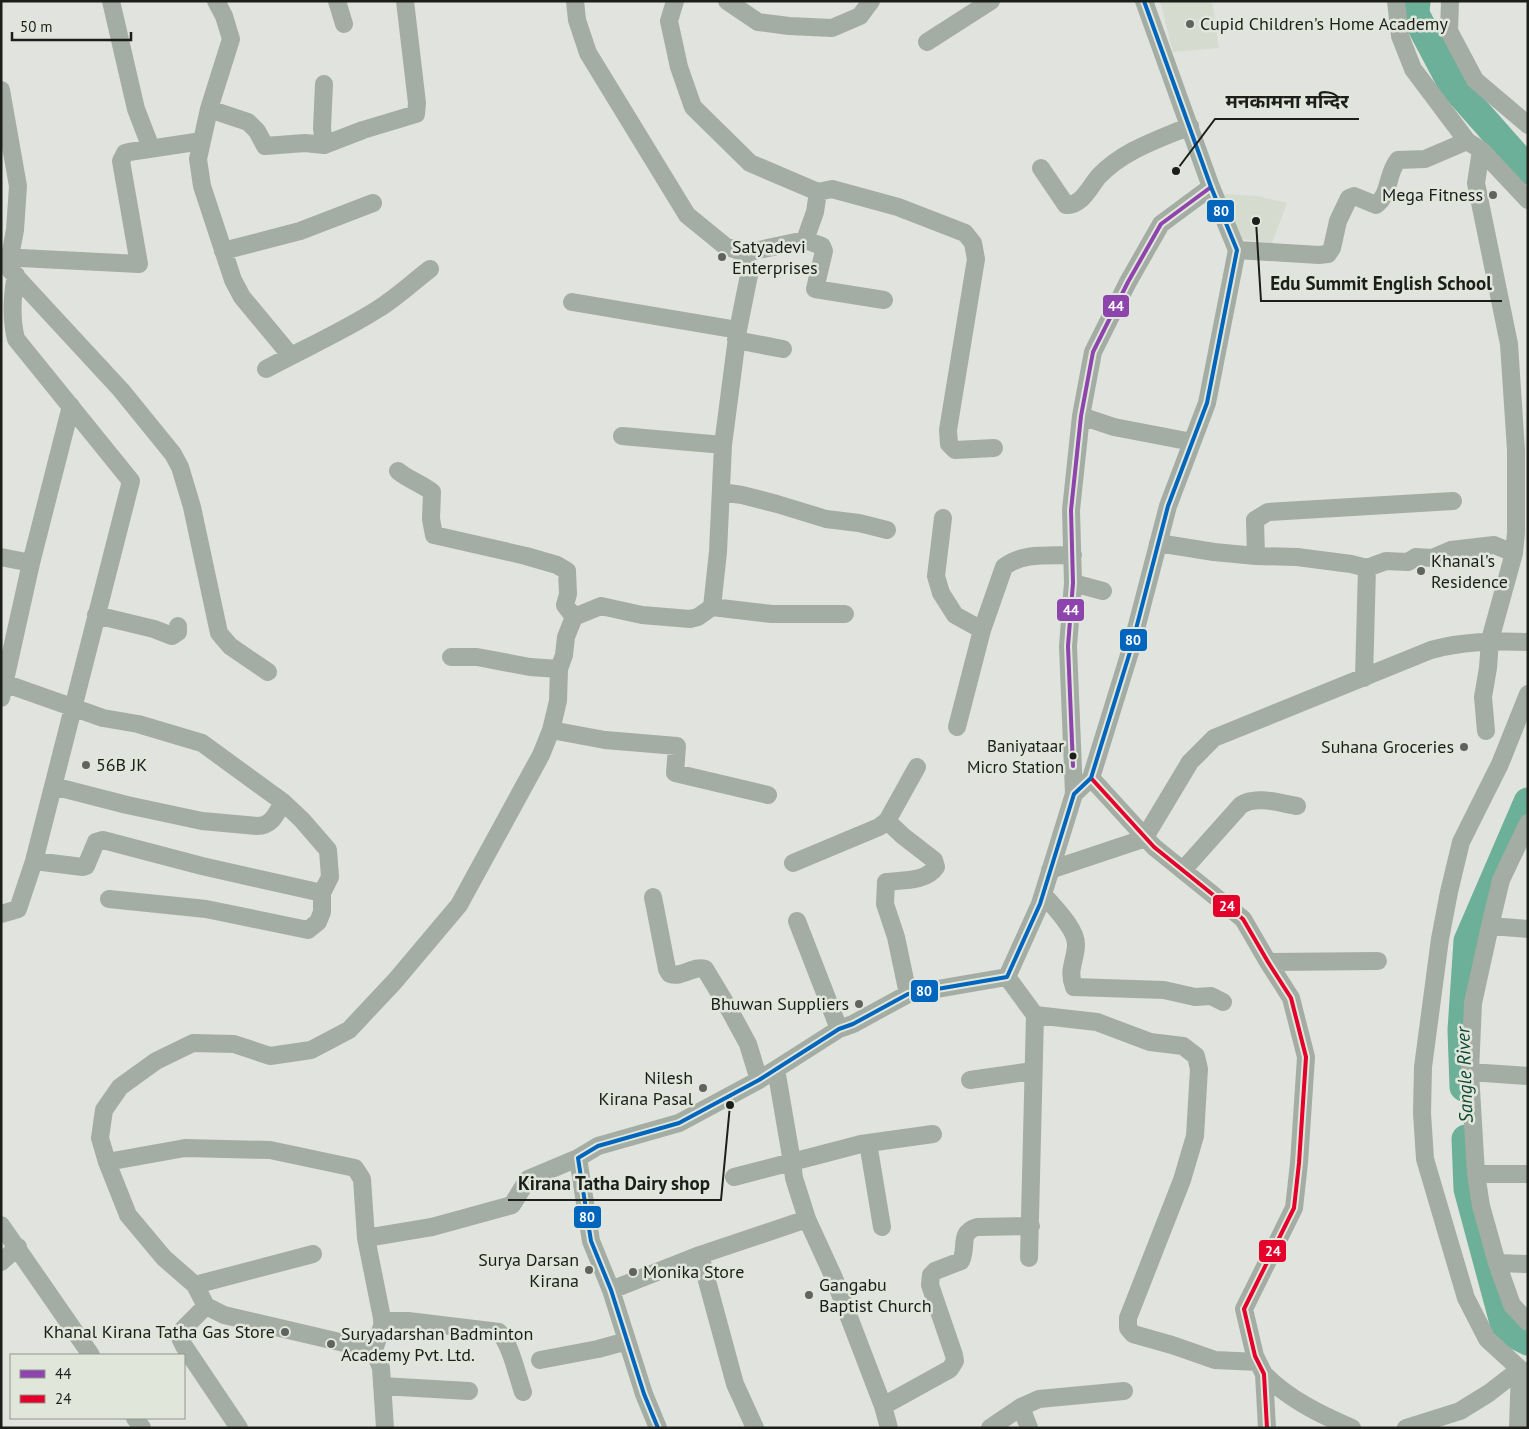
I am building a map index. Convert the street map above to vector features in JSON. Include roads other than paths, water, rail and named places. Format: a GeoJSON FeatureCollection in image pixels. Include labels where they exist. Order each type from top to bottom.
{"type":"FeatureCollection","features":[{"type":"Feature","properties":{"kind":"street"},"geometry":{"type":"LineString","coordinates":[[112,1],[136,109],[150,148]]}},
{"type":"Feature","properties":{"kind":"street"},"geometry":{"type":"LineString","coordinates":[[216,1],[224,16],[231,39],[209,109],[198,159],[202,186],[233,280],[242,297],[291,356]]}},
{"type":"Feature","properties":{"kind":"street"},"geometry":{"type":"LineString","coordinates":[[337,1],[344,24]]}},
{"type":"Feature","properties":{"kind":"street"},"geometry":{"type":"LineString","coordinates":[[209,109],[248,122],[257,131],[265,146],[305,143],[324,145],[363,130],[416,114],[417,103],[405,1]]}},
{"type":"Feature","properties":{"kind":"street"},"geometry":{"type":"LineString","coordinates":[[575,1],[577,20],[588,53],[687,215],[725,246],[745,253],[805,240],[822,246],[824,251],[815,289],[884,300]]}},
{"type":"Feature","properties":{"kind":"street"},"geometry":{"type":"LineString","coordinates":[[675,1],[669,21],[679,67],[693,107],[750,163],[818,192],[832,189],[898,207],[965,233],[973,243],[976,259],[948,430],[949,444],[955,450],[994,448]]}},
{"type":"Feature","properties":{"kind":"street"},"geometry":{"type":"LineString","coordinates":[[727,1],[758,22],[832,28],[860,16],[871,1]]}},
{"type":"Feature","properties":{"kind":"street"},"geometry":{"type":"LineString","coordinates":[[927,42],[991,1]]}},
{"type":"Feature","properties":{"kind":"street"},"geometry":{"type":"LineString","coordinates":[[1074,794],[1091,778],[1130,652],[1168,506],[1207,404],[1237,250],[1210,187],[1190,126],[1144,1]]}},
{"type":"Feature","properties":{"kind":"street"},"geometry":{"type":"LineString","coordinates":[[1396,1],[1400,36],[1413,69],[1474,146],[1528,200]]}},
{"type":"Feature","properties":{"kind":"street"},"geometry":{"type":"LineString","coordinates":[[1450,1],[1450,31],[1475,80],[1528,125]]}},
{"type":"Feature","properties":{"kind":"street"},"geometry":{"type":"LineString","coordinates":[[324,84],[322,128],[324,145]]}},
{"type":"Feature","properties":{"kind":"street"},"geometry":{"type":"LineString","coordinates":[[1,90],[18,186],[15,230],[1,291]]}},
{"type":"Feature","properties":{"kind":"street"},"geometry":{"type":"LineString","coordinates":[[1042,168],[1066,205],[1073,206],[1100,175],[1129,152],[1190,126]]}},
{"type":"Feature","properties":{"kind":"street"},"geometry":{"type":"LineString","coordinates":[[8,263],[139,264],[121,161],[125,153],[202,141]]}},
{"type":"Feature","properties":{"kind":"street"},"geometry":{"type":"LineString","coordinates":[[1237,250],[1328,254],[1332,248],[1338,221],[1349,198],[1354,196],[1376,205],[1384,199],[1393,167],[1398,160],[1425,159],[1474,146]]}},
{"type":"Feature","properties":{"kind":"street"},"geometry":{"type":"LineString","coordinates":[[1474,146],[1476,183],[1509,344],[1516,450],[1516,533],[1514,553],[1490,640],[1483,697],[1486,731]]}},
{"type":"Feature","properties":{"kind":"street"},"geometry":{"type":"LineString","coordinates":[[1007,977],[1043,894],[1074,794],[1068,646],[1073,583],[1071,510],[1081,416],[1093,352],[1133,273],[1161,224],[1210,187]]}},
{"type":"Feature","properties":{"kind":"street"},"geometry":{"type":"LineString","coordinates":[[805,240],[815,212],[818,192]]}},
{"type":"Feature","properties":{"kind":"street"},"geometry":{"type":"LineString","coordinates":[[223,251],[300,231],[373,203]]}},
{"type":"Feature","properties":{"kind":"street"},"geometry":{"type":"LineString","coordinates":[[712,608],[718,552],[722,445],[737,335],[749,274],[745,253]]}},
{"type":"Feature","properties":{"kind":"street"},"geometry":{"type":"LineString","coordinates":[[1,914],[18,910],[34,861],[131,481],[16,339],[8,263]]}},
{"type":"Feature","properties":{"kind":"street"},"geometry":{"type":"LineString","coordinates":[[8,263],[121,390],[173,454],[180,467],[192,507],[219,633],[230,646],[268,672]]}},
{"type":"Feature","properties":{"kind":"street"},"geometry":{"type":"LineString","coordinates":[[266,369],[341,332],[380,308],[430,269]]}},
{"type":"Feature","properties":{"kind":"street"},"geometry":{"type":"LineString","coordinates":[[572,302],[737,335],[783,349]]}},
{"type":"Feature","properties":{"kind":"street"},"geometry":{"type":"LineString","coordinates":[[71,406],[31,563],[2,688],[73,707],[103,718],[138,724],[202,743],[283,802],[302,820],[328,850],[330,877],[322,893],[322,912],[318,922],[308,930],[206,909],[109,898]]}},
{"type":"Feature","properties":{"kind":"street"},"geometry":{"type":"LineString","coordinates":[[1081,416],[1114,427],[1192,442]]}},
{"type":"Feature","properties":{"kind":"street"},"geometry":{"type":"LineString","coordinates":[[622,436],[688,440],[722,445]]}},
{"type":"Feature","properties":{"kind":"street"},"geometry":{"type":"LineString","coordinates":[[398,472],[406,478],[424,485],[432,492],[431,519],[434,535],[526,556],[557,565],[567,572],[568,594],[565,606],[574,617]]}},
{"type":"Feature","properties":{"kind":"street"},"geometry":{"type":"LineString","coordinates":[[720,492],[742,495],[826,519],[859,523],[887,530]]}},
{"type":"Feature","properties":{"kind":"street"},"geometry":{"type":"LineString","coordinates":[[1256,556],[1255,520],[1268,512],[1453,500]]}},
{"type":"Feature","properties":{"kind":"street"},"geometry":{"type":"LineString","coordinates":[[943,518],[936,576],[941,593],[955,615],[982,630]]}},
{"type":"Feature","properties":{"kind":"street"},"geometry":{"type":"LineString","coordinates":[[1158,543],[1214,552],[1296,557],[1351,564],[1367,568],[1386,561],[1408,562],[1416,557],[1432,558],[1451,550],[1494,545],[1514,553]]}},
{"type":"Feature","properties":{"kind":"street"},"geometry":{"type":"LineString","coordinates":[[957,727],[982,630],[1004,567],[1011,561],[1023,557],[1073,555]]}},
{"type":"Feature","properties":{"kind":"street"},"geometry":{"type":"LineString","coordinates":[[1,557],[31,563]]}},
{"type":"Feature","properties":{"kind":"street"},"geometry":{"type":"LineString","coordinates":[[1364,678],[1367,568]]}},
{"type":"Feature","properties":{"kind":"street"},"geometry":{"type":"LineString","coordinates":[[1073,583],[1103,591]]}},
{"type":"Feature","properties":{"kind":"street"},"geometry":{"type":"LineString","coordinates":[[374,1350],[224,1315],[206,1306],[195,1285],[164,1258],[128,1215],[107,1162],[100,1138],[104,1110],[120,1087],[156,1061],[193,1043],[234,1044],[270,1056],[311,1050],[349,1030],[395,981],[459,905],[540,755],[551,730],[558,701],[558,669],[564,655],[566,637],[574,617],[600,606],[642,614],[690,619],[698,617],[712,608],[772,614],[845,614]]}},
{"type":"Feature","properties":{"kind":"street"},"geometry":{"type":"LineString","coordinates":[[96,615],[154,629],[172,636],[178,632],[178,626]]}},
{"type":"Feature","properties":{"kind":"street"},"geometry":{"type":"LineString","coordinates":[[1050,870],[1145,838],[1190,762],[1214,738],[1431,650],[1453,644],[1490,640],[1528,642]]}},
{"type":"Feature","properties":{"kind":"street"},"geometry":{"type":"LineString","coordinates":[[451,657],[477,657],[530,667],[558,669]]}},
{"type":"Feature","properties":{"kind":"street"},"geometry":{"type":"LineString","coordinates":[[1525,1370],[1487,1339],[1466,1298],[1425,1159],[1422,1113],[1423,1066],[1440,939],[1457,859],[1462,842],[1500,764],[1528,694]]}},
{"type":"Feature","properties":{"kind":"street"},"geometry":{"type":"LineString","coordinates":[[551,730],[605,740],[677,746],[675,773],[768,795]]}},
{"type":"Feature","properties":{"kind":"street"},"geometry":{"type":"LineString","coordinates":[[793,862],[879,827],[887,821],[916,767]]}},
{"type":"Feature","properties":{"kind":"street"},"geometry":{"type":"LineString","coordinates":[[1091,778],[1154,847],[1243,919],[1291,998],[1306,1057],[1294,1208],[1244,1309],[1251,1341],[1261,1368],[1267,1428]]}},
{"type":"Feature","properties":{"kind":"street"},"geometry":{"type":"LineString","coordinates":[[53,786],[202,821],[256,826],[264,826],[272,821],[283,802]]}},
{"type":"Feature","properties":{"kind":"street"},"geometry":{"type":"LineString","coordinates":[[1183,870],[1241,805],[1247,801],[1255,800],[1297,806]]}},
{"type":"Feature","properties":{"kind":"street"},"geometry":{"type":"LineString","coordinates":[[887,821],[934,860],[936,867],[932,873],[920,878],[886,882],[885,904],[896,937],[908,994]]}},
{"type":"Feature","properties":{"kind":"street"},"geometry":{"type":"LineString","coordinates":[[1528,823],[1501,880],[1490,926],[1474,1003],[1470,1072],[1476,1174],[1480,1206],[1512,1305],[1528,1322]]}},
{"type":"Feature","properties":{"kind":"street"},"geometry":{"type":"LineString","coordinates":[[34,861],[83,867],[86,866],[96,842],[103,840],[202,866],[322,893]]}},
{"type":"Feature","properties":{"kind":"street"},"geometry":{"type":"LineString","coordinates":[[1043,894],[1072,931],[1076,942],[1070,977],[1074,987],[1164,990],[1195,997],[1211,996],[1223,1002]]}},
{"type":"Feature","properties":{"kind":"street"},"geometry":{"type":"LineString","coordinates":[[653,897],[667,970],[675,976],[701,968],[705,969],[748,1044],[759,1080]]}},
{"type":"Feature","properties":{"kind":"street"},"geometry":{"type":"LineString","coordinates":[[797,921],[839,1029]]}},
{"type":"Feature","properties":{"kind":"street"},"geometry":{"type":"LineString","coordinates":[[1490,926],[1528,928]]}},
{"type":"Feature","properties":{"kind":"street"},"geometry":{"type":"LineString","coordinates":[[1268,962],[1378,962]]}},
{"type":"Feature","properties":{"kind":"street"},"geometry":{"type":"LineString","coordinates":[[366,1238],[432,1227],[512,1205],[528,1179],[578,1158],[598,1146],[679,1123],[759,1080],[839,1029],[853,1024],[908,994],[1007,977]]}},
{"type":"Feature","properties":{"kind":"street"},"geometry":{"type":"LineString","coordinates":[[1007,977],[1035,1014],[1029,1258]]}},
{"type":"Feature","properties":{"kind":"street"},"geometry":{"type":"LineString","coordinates":[[1035,1014],[1097,1022],[1150,1042],[1183,1046],[1196,1056],[1199,1069],[1195,1136],[1182,1180],[1128,1318],[1128,1328],[1133,1334],[1215,1360],[1261,1368],[1280,1390],[1313,1410],[1352,1428]]}},
{"type":"Feature","properties":{"kind":"street"},"geometry":{"type":"LineString","coordinates":[[776,1070],[794,1178],[807,1219],[834,1278],[883,1406],[889,1428]]}},
{"type":"Feature","properties":{"kind":"street"},"geometry":{"type":"LineString","coordinates":[[970,1080],[1034,1071]]}},
{"type":"Feature","properties":{"kind":"street"},"geometry":{"type":"LineString","coordinates":[[1470,1072],[1528,1076]]}},
{"type":"Feature","properties":{"kind":"street"},"geometry":{"type":"LineString","coordinates":[[734,1177],[868,1143],[933,1134]]}},
{"type":"Feature","properties":{"kind":"street"},"geometry":{"type":"LineString","coordinates":[[868,1143],[882,1227]]}},
{"type":"Feature","properties":{"kind":"street"},"geometry":{"type":"LineString","coordinates":[[107,1162],[185,1148],[270,1150],[355,1168],[362,1179],[366,1238],[382,1321],[374,1350],[381,1368],[385,1428]]}},
{"type":"Feature","properties":{"kind":"street"},"geometry":{"type":"LineString","coordinates":[[578,1158],[591,1241],[611,1290],[644,1394],[658,1428]]}},
{"type":"Feature","properties":{"kind":"street"},"geometry":{"type":"LineString","coordinates":[[1476,1174],[1528,1174]]}},
{"type":"Feature","properties":{"kind":"street"},"geometry":{"type":"LineString","coordinates":[[611,1290],[700,1255],[807,1219]]}},
{"type":"Feature","properties":{"kind":"street"},"geometry":{"type":"LineString","coordinates":[[1,1225],[90,1354]]}},
{"type":"Feature","properties":{"kind":"street"},"geometry":{"type":"LineString","coordinates":[[883,1406],[950,1369],[955,1362],[930,1285],[931,1275],[944,1267],[961,1261],[964,1254],[965,1235],[969,1229],[977,1227],[1031,1226]]}},
{"type":"Feature","properties":{"kind":"street"},"geometry":{"type":"LineString","coordinates":[[1,1262],[18,1247]]}},
{"type":"Feature","properties":{"kind":"street"},"geometry":{"type":"LineString","coordinates":[[195,1285],[313,1254]]}},
{"type":"Feature","properties":{"kind":"street"},"geometry":{"type":"LineString","coordinates":[[700,1255],[735,1384],[755,1428]]}},
{"type":"Feature","properties":{"kind":"street"},"geometry":{"type":"LineString","coordinates":[[1497,1263],[1528,1264]]}},
{"type":"Feature","properties":{"kind":"street"},"geometry":{"type":"LineString","coordinates":[[206,1306],[183,1329],[180,1338],[239,1428]]}},
{"type":"Feature","properties":{"kind":"street"},"geometry":{"type":"LineString","coordinates":[[382,1321],[408,1321],[499,1332],[509,1352],[523,1392]]}},
{"type":"Feature","properties":{"kind":"street"},"geometry":{"type":"LineString","coordinates":[[540,1360],[598,1349],[627,1341]]}},
{"type":"Feature","properties":{"kind":"street"},"geometry":{"type":"LineString","coordinates":[[1406,1428],[1460,1411],[1525,1370]]}},
{"type":"Feature","properties":{"kind":"street"},"geometry":{"type":"LineString","coordinates":[[1518,1428],[1525,1370]]}},
{"type":"Feature","properties":{"kind":"street"},"geometry":{"type":"LineString","coordinates":[[382,1386],[469,1391]]}},
{"type":"Feature","properties":{"kind":"street"},"geometry":{"type":"LineString","coordinates":[[990,1428],[1021,1407],[1039,1399],[1124,1391]]}},
{"type":"Feature","properties":{"kind":"street"},"geometry":{"type":"LineString","coordinates":[[1021,1407],[1029,1428]]}},
{"type":"Feature","properties":{"kind":"waterway","name":"Sangle River"},"geometry":{"type":"LineString","coordinates":[[1416,1],[1415,14],[1452,84],[1528,170]]}},
{"type":"Feature","properties":{"kind":"waterway","name":"Sangle River"},"geometry":{"type":"LineString","coordinates":[[1464,1087],[1462,1030],[1468,941],[1528,802]]}},
{"type":"Feature","properties":{"kind":"waterway","name":"Sangle River"},"geometry":{"type":"LineString","coordinates":[[1466,1139],[1468,1189],[1506,1330],[1528,1341]]}},
{"type":"Feature","properties":{"kind":"place","name":"Cupid Children's Home Academy"},"geometry":{"type":"Point","coordinates":[1190,24]}},
{"type":"Feature","properties":{"kind":"place","name":"मनकामना मन्दिर"},"geometry":{"type":"Point","coordinates":[1176,171]}},
{"type":"Feature","properties":{"kind":"place","name":"Mega Fitness"},"geometry":{"type":"Point","coordinates":[1493,195]}},
{"type":"Feature","properties":{"kind":"place","name":"Edu Summit English School"},"geometry":{"type":"Point","coordinates":[1256,221]}},
{"type":"Feature","properties":{"kind":"place","name":"Satyadevi Enterprises"},"geometry":{"type":"Point","coordinates":[722,257]}},
{"type":"Feature","properties":{"kind":"place","name":"Khanal's Residence"},"geometry":{"type":"Point","coordinates":[1421,571]}},
{"type":"Feature","properties":{"kind":"place","name":"Suhana Groceries"},"geometry":{"type":"Point","coordinates":[1464,747]}},
{"type":"Feature","properties":{"kind":"place","name":"Baniyataar Micro Station"},"geometry":{"type":"Point","coordinates":[1073,756]}},
{"type":"Feature","properties":{"kind":"place","name":"56B JK"},"geometry":{"type":"Point","coordinates":[86,765]}},
{"type":"Feature","properties":{"kind":"place","name":"Bhuwan Suppliers"},"geometry":{"type":"Point","coordinates":[859,1004]}},
{"type":"Feature","properties":{"kind":"place","name":"Nilesh Kirana Pasal"},"geometry":{"type":"Point","coordinates":[703,1088]}},
{"type":"Feature","properties":{"kind":"place","name":"Kirana Tatha Dairy shop"},"geometry":{"type":"Point","coordinates":[730,1105]}},
{"type":"Feature","properties":{"kind":"place","name":"Surya Darsan Kirana"},"geometry":{"type":"Point","coordinates":[589,1270]}},
{"type":"Feature","properties":{"kind":"place","name":"Monika Store"},"geometry":{"type":"Point","coordinates":[633,1272]}},
{"type":"Feature","properties":{"kind":"place","name":"Gangabu Baptist Church"},"geometry":{"type":"Point","coordinates":[809,1295]}},
{"type":"Feature","properties":{"kind":"place","name":"Khanal Kirana Tatha Gas Store"},"geometry":{"type":"Point","coordinates":[285,1332]}},
{"type":"Feature","properties":{"kind":"place","name":"Suryadarshan Badminton Academy Pvt. Ltd."},"geometry":{"type":"Point","coordinates":[331,1344]}}]}
